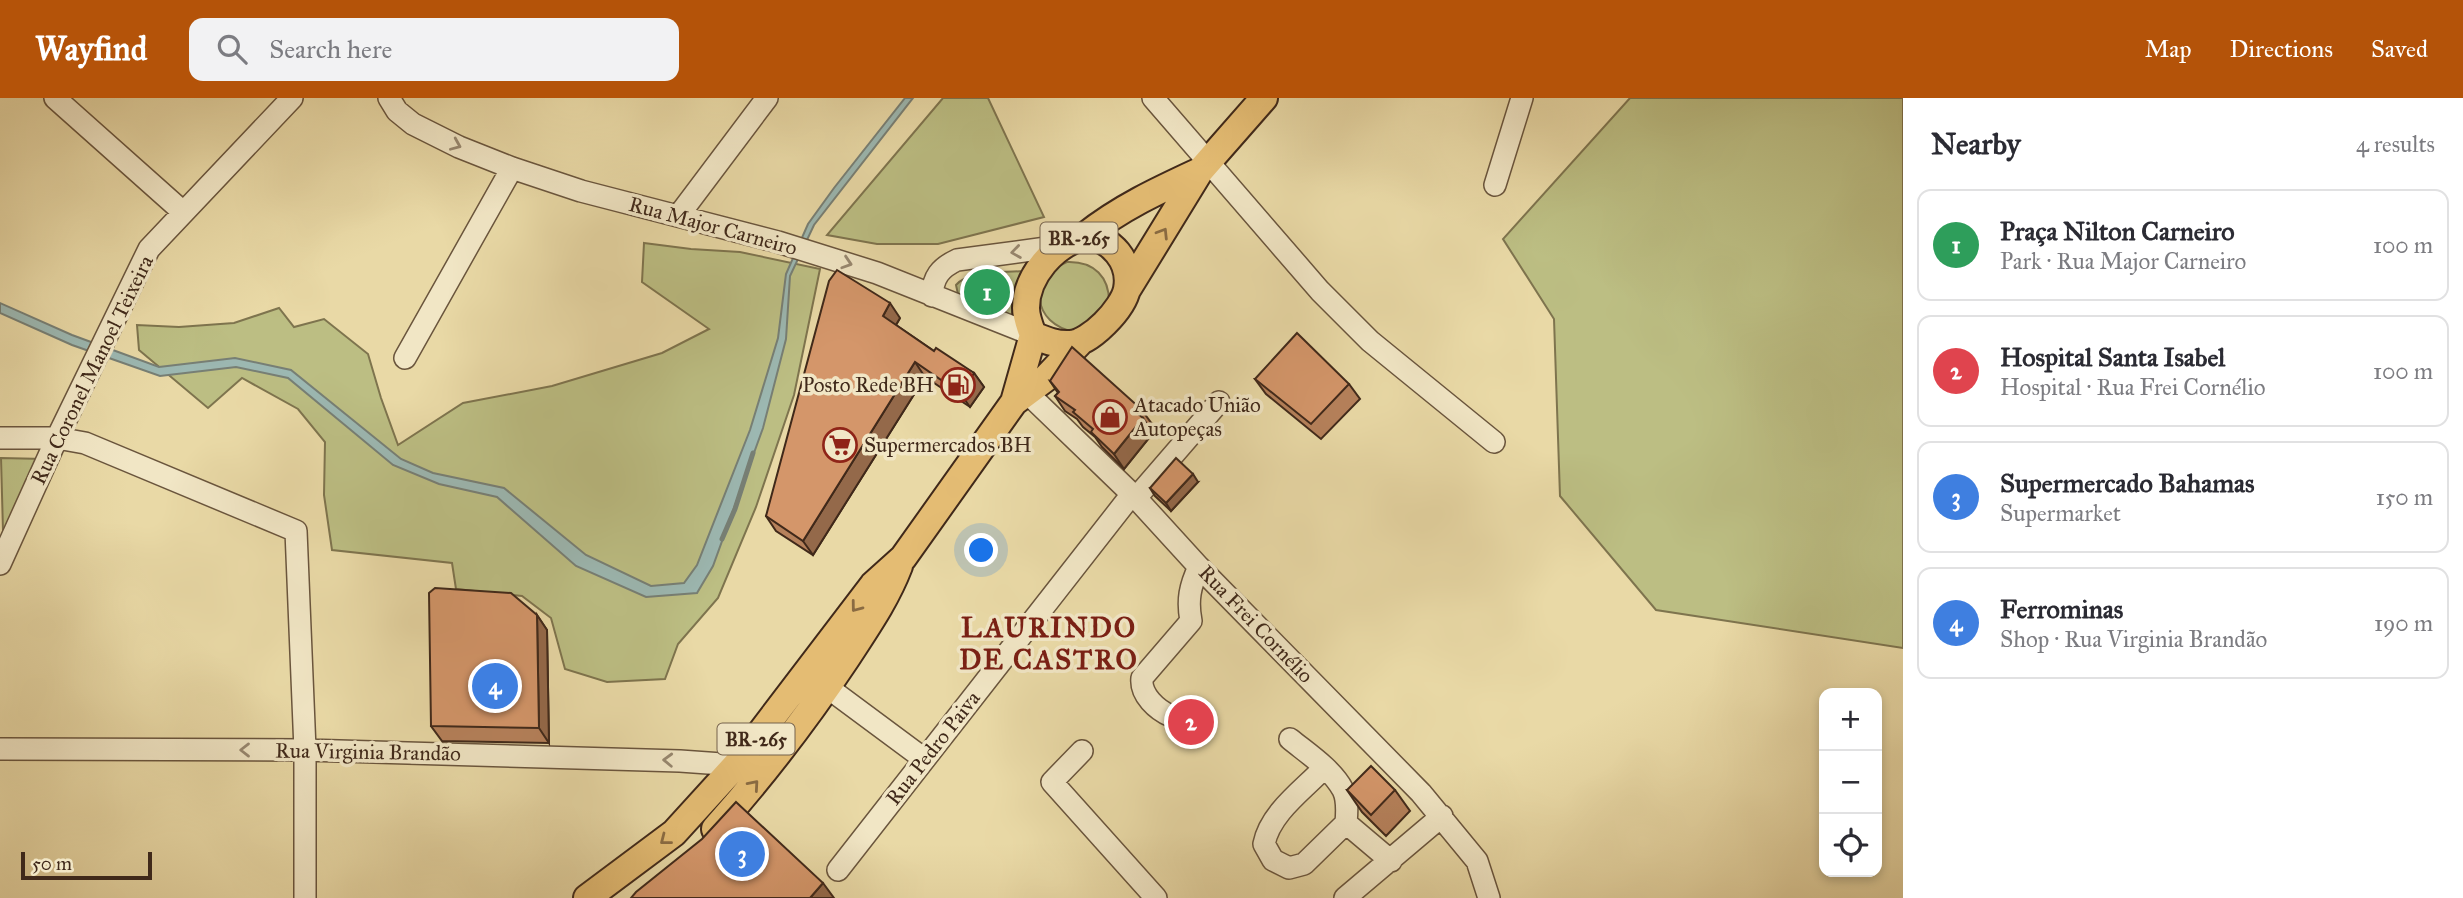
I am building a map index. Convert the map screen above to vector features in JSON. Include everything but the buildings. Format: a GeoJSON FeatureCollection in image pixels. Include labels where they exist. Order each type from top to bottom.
{"type":"FeatureCollection","features":[{"type":"Feature","properties":{"kind":"main road","name":"BR-265"},"geometry":{"type":"LineString","coordinates":[[587,898],[674,833],[736,765],[873,585],[903,558],[1030,393],[1081,341],[1105,324],[1204,167],[1264,98]]}},
{"type":"Feature","properties":{"kind":"main road","name":"BR-265"},"geometry":{"type":"LineString","coordinates":[[1030,393],[1033,335],[1026,312],[1027,293],[1044,263],[1131,204],[1204,167]]}},
{"type":"Feature","properties":{"kind":"main road","name":"BR-265"},"geometry":{"type":"LineString","coordinates":[[1073,241],[1103,240],[1120,254],[1125,267],[1127,290]]}},
{"type":"Feature","properties":{"kind":"main road"},"geometry":{"type":"LineString","coordinates":[[1033,335],[1057,344],[1081,341]]}},
{"type":"Feature","properties":{"kind":"main road","name":"BR-265"},"geometry":{"type":"LineString","coordinates":[[694,849],[759,780],[827,687],[888,595],[903,558]]}},
{"type":"Feature","properties":{"kind":"street"},"geometry":{"type":"LineString","coordinates":[[55,98],[183,212]]}},
{"type":"Feature","properties":{"kind":"street","name":"Rua Coronel Manoel Teixeira"},"geometry":{"type":"LineString","coordinates":[[0,564],[57,438],[149,249],[292,98]]}},
{"type":"Feature","properties":{"kind":"street"},"geometry":{"type":"LineString","coordinates":[[679,215],[766,98]]}},
{"type":"Feature","properties":{"kind":"street"},"geometry":{"type":"LineString","coordinates":[[1153,98],[1204,167],[1370,341],[1494,442]]}},
{"type":"Feature","properties":{"kind":"street"},"geometry":{"type":"LineString","coordinates":[[1495,185],[1522,98]]}},
{"type":"Feature","properties":{"kind":"street","name":"Rua Major Carneiro"},"geometry":{"type":"LineString","coordinates":[[393,105],[431,134],[512,168],[581,191],[818,254],[877,273],[1033,335]]}},
{"type":"Feature","properties":{"kind":"street"},"geometry":{"type":"LineString","coordinates":[[405,358],[512,168]]}},
{"type":"Feature","properties":{"kind":"street"},"geometry":{"type":"LineString","coordinates":[[932,296],[932,284],[939,272],[957,260],[1073,241]]}},
{"type":"Feature","properties":{"kind":"street","name":"Rua Frei Cornélio"},"geometry":{"type":"LineString","coordinates":[[1030,393],[1134,496],[1199,567],[1442,816],[1477,861],[1489,898]]}},
{"type":"Feature","properties":{"kind":"street","name":"Rua Pedro Paiva"},"geometry":{"type":"LineString","coordinates":[[838,870],[1134,496],[1219,402]]}},
{"type":"Feature","properties":{"kind":"street"},"geometry":{"type":"LineString","coordinates":[[0,438],[57,438],[85,443],[296,531],[305,750],[305,898]]}},
{"type":"Feature","properties":{"kind":"street"},"geometry":{"type":"LineString","coordinates":[[1171,716],[1144,693],[1142,678],[1191,621],[1189,589],[1199,567]]}},
{"type":"Feature","properties":{"kind":"street"},"geometry":{"type":"LineString","coordinates":[[827,687],[924,759]]}},
{"type":"Feature","properties":{"kind":"street"},"geometry":{"type":"LineString","coordinates":[[1290,739],[1324,768],[1343,790],[1347,806],[1346,823],[1304,864],[1289,868],[1273,860],[1264,844],[1266,831],[1324,768]]}},
{"type":"Feature","properties":{"kind":"street","name":"Rua Virginia Brandão"},"geometry":{"type":"LineString","coordinates":[[0,749],[305,750],[736,765]]}},
{"type":"Feature","properties":{"kind":"street"},"geometry":{"type":"LineString","coordinates":[[1082,751],[1052,782],[1156,898]]}},
{"type":"Feature","properties":{"kind":"street"},"geometry":{"type":"LineString","coordinates":[[1345,898],[1442,816]]}},
{"type":"Feature","properties":{"kind":"street"},"geometry":{"type":"LineString","coordinates":[[1346,823],[1391,861]]}},
{"type":"Feature","properties":{"kind":"green space"},"geometry":{"type":"Polygon","coordinates":[[[943,98],[988,98],[1044,217],[938,244],[877,244],[827,235],[943,98]]]}},
{"type":"Feature","properties":{"kind":"green space"},"geometry":{"type":"Polygon","coordinates":[[[1630,98],[1903,98],[1903,648],[1656,610],[1560,496],[1554,319],[1503,239],[1630,98]]]}},
{"type":"Feature","properties":{"kind":"green space"},"geometry":{"type":"Polygon","coordinates":[[[644,243],[740,252],[820,269],[794,395],[756,507],[718,598],[678,644],[665,679],[607,682],[565,669],[551,618],[522,596],[456,589],[452,563],[332,550],[324,495],[325,442],[298,409],[242,378],[208,408],[139,350],[137,325],[179,327],[234,323],[279,308],[294,327],[324,319],[368,354],[398,445],[463,403],[552,386],[662,353],[709,329],[642,282],[644,243]]]}},
{"type":"Feature","properties":{"kind":"green space"},"geometry":{"type":"Polygon","coordinates":[[[1067,262],[1085,264],[1098,272],[1109,294],[1109,304],[1075,332],[1050,320],[1043,311],[1040,300],[1045,279],[1054,269],[1067,262]]]}},
{"type":"Feature","properties":{"kind":"green space"},"geometry":{"type":"Polygon","coordinates":[[[1023,271],[1011,316],[958,294],[956,285],[969,276],[1023,271]]]}},
{"type":"Feature","properties":{"kind":"green space"},"geometry":{"type":"Polygon","coordinates":[[[1,458],[44,459],[7,533],[3,531],[1,458]]]}},
{"type":"Feature","properties":{"kind":"water"},"geometry":{"type":"Polygon","coordinates":[[[905,98],[913,98],[814,225],[790,276],[786,339],[763,428],[713,566],[697,593],[646,597],[576,566],[497,497],[439,484],[393,465],[288,378],[236,367],[160,376],[72,345],[0,313],[0,303],[72,335],[159,367],[235,358],[291,370],[401,459],[433,473],[504,488],[586,555],[651,586],[684,583],[697,565],[750,430],[778,338],[786,274],[808,224],[905,98]]]}},
{"type":"Feature","properties":{"kind":"waterway"},"geometry":{"type":"LineString","coordinates":[[722,539],[753,453]]}},
{"type":"Feature","properties":{"kind":"place","name":"Praça Nilton Carneiro"},"geometry":{"type":"Point","coordinates":[987,292]}},
{"type":"Feature","properties":{"kind":"place","name":"Posto Rede BH"},"geometry":{"type":"Point","coordinates":[958,385]}},
{"type":"Feature","properties":{"kind":"place","name":"Atacado União Autopeças"},"geometry":{"type":"Point","coordinates":[1110,417]}},
{"type":"Feature","properties":{"kind":"place","name":"Supermercados BH"},"geometry":{"type":"Point","coordinates":[840,445]}},
{"type":"Feature","properties":{"kind":"place","name":"Ferrominas"},"geometry":{"type":"Point","coordinates":[495,686]}},
{"type":"Feature","properties":{"kind":"place","name":"Hospital Santa Isabel"},"geometry":{"type":"Point","coordinates":[1191,722]}},
{"type":"Feature","properties":{"kind":"place","name":"Supermercado Bahamas"},"geometry":{"type":"Point","coordinates":[742,854]}},
{"type":"Feature","properties":{"kind":"district","name":"LAURINDO DE CASTRO"},"geometry":{"type":"Point","coordinates":[1049,643]}}]}
